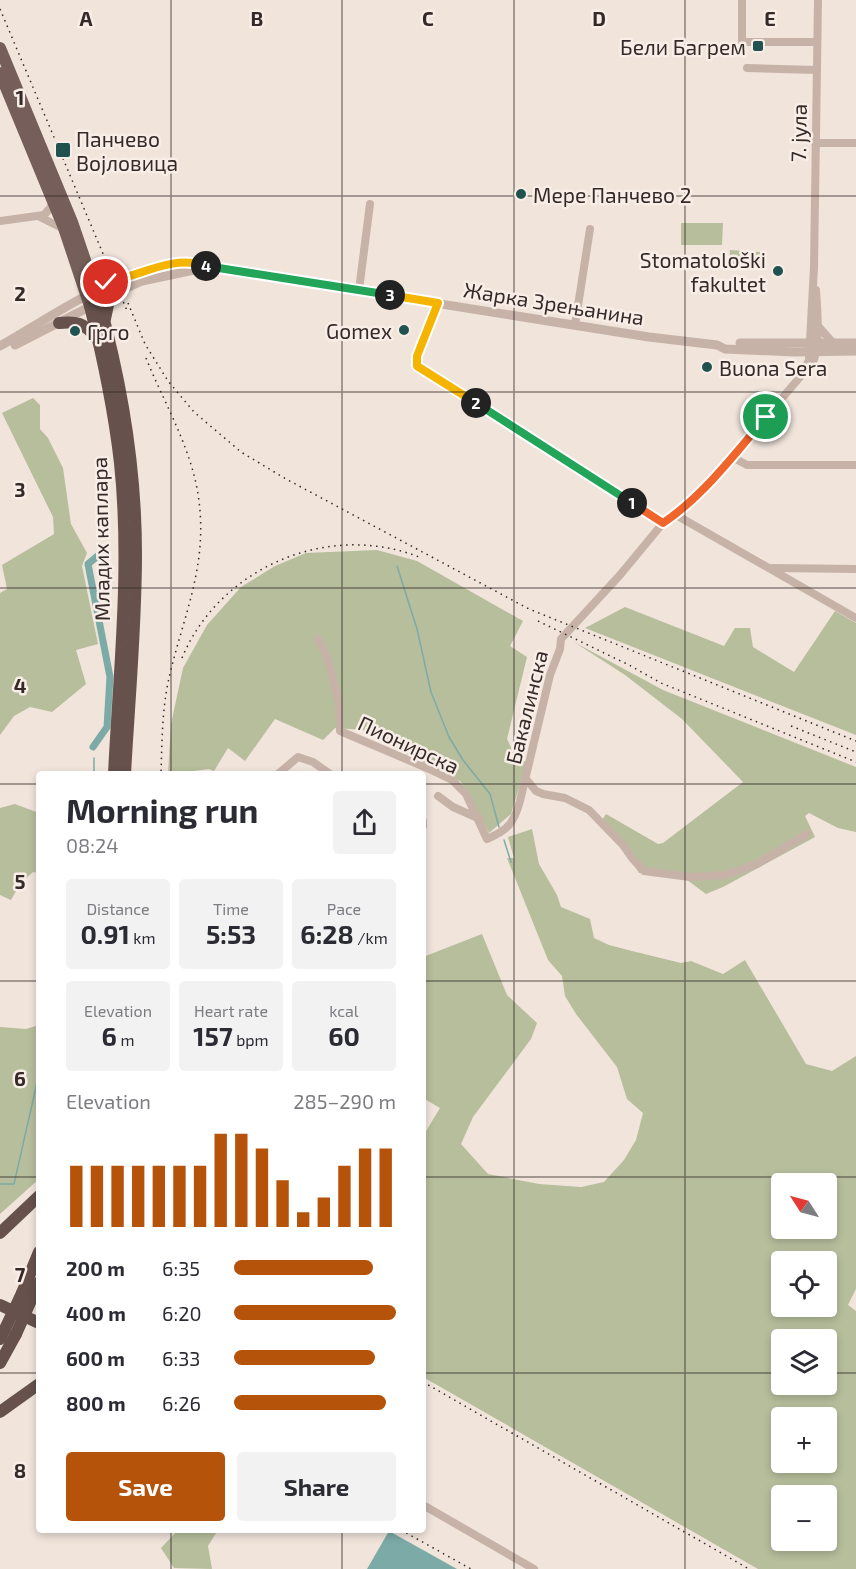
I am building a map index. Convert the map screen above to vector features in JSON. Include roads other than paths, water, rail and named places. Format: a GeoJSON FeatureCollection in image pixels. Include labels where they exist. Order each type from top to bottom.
{"type":"FeatureCollection","features":[{"type":"Feature","properties":{"kind":"highway"},"geometry":{"type":"LineString","coordinates":[[105,323],[107,305],[118,287]]}},
{"type":"Feature","properties":{"kind":"highway"},"geometry":{"type":"LineString","coordinates":[[93,298],[105,323]]}},
{"type":"Feature","properties":{"kind":"highway","name":"Младих каплара"},"geometry":{"type":"LineString","coordinates":[[93,298],[120,463],[124,530],[124,588],[114,771]]}},
{"type":"Feature","properties":{"kind":"highway"},"geometry":{"type":"LineString","coordinates":[[59,323],[75,321],[83,324],[99,340]]}},
{"type":"Feature","properties":{"kind":"highway","name":"Младих каплара"},"geometry":{"type":"LineString","coordinates":[[105,323],[126,428],[136,553],[134,632],[125,771]]}},
{"type":"Feature","properties":{"kind":"highway"},"geometry":{"type":"LineString","coordinates":[[0,1233],[36,1199]]}},
{"type":"Feature","properties":{"kind":"highway"},"geometry":{"type":"LineString","coordinates":[[0,1363],[7,1334],[27,1295],[36,1263]]}},
{"type":"Feature","properties":{"kind":"highway"},"geometry":{"type":"LineString","coordinates":[[27,1295],[36,1285]]}},
{"type":"Feature","properties":{"kind":"highway"},"geometry":{"type":"LineString","coordinates":[[0,1305],[36,1322]]}},
{"type":"Feature","properties":{"kind":"highway"},"geometry":{"type":"LineString","coordinates":[[0,1412],[36,1386]]}},
{"type":"Feature","properties":{"kind":"main road"},"geometry":{"type":"LineString","coordinates":[[0,48],[72,222],[88,269],[93,298]]}},
{"type":"Feature","properties":{"kind":"main road"},"geometry":{"type":"LineString","coordinates":[[0,73],[4,88],[93,298]]}},
{"type":"Feature","properties":{"kind":"main road"},"geometry":{"type":"LineString","coordinates":[[88,269],[101,280],[118,287]]}},
{"type":"Feature","properties":{"kind":"street"},"geometry":{"type":"LineString","coordinates":[[742,0],[742,42],[817,42]]}},
{"type":"Feature","properties":{"kind":"street","name":"7. јула"},"geometry":{"type":"LineString","coordinates":[[813,347],[818,0]]}},
{"type":"Feature","properties":{"kind":"street"},"geometry":{"type":"LineString","coordinates":[[747,68],[817,70]]}},
{"type":"Feature","properties":{"kind":"street"},"geometry":{"type":"LineString","coordinates":[[815,143],[856,143]]}},
{"type":"Feature","properties":{"kind":"street"},"geometry":{"type":"LineString","coordinates":[[0,220],[44,214],[48,211],[52,200]]}},
{"type":"Feature","properties":{"kind":"street"},"geometry":{"type":"LineString","coordinates":[[359,290],[370,204]]}},
{"type":"Feature","properties":{"kind":"street"},"geometry":{"type":"LineString","coordinates":[[36,216],[64,228]]}},
{"type":"Feature","properties":{"kind":"street"},"geometry":{"type":"LineString","coordinates":[[575,325],[590,229]]}},
{"type":"Feature","properties":{"kind":"street","name":"Жарка Зрењанина"},"geometry":{"type":"LineString","coordinates":[[0,346],[118,287],[154,277],[208,267],[717,345],[813,347]]}},
{"type":"Feature","properties":{"kind":"street","name":"7. јула"},"geometry":{"type":"LineString","coordinates":[[813,347],[817,325],[814,267]]}},
{"type":"Feature","properties":{"kind":"street","name":"Жарка Зрењанина"},"geometry":{"type":"LineString","coordinates":[[0,351],[59,323],[93,298]]}},
{"type":"Feature","properties":{"kind":"street"},"geometry":{"type":"LineString","coordinates":[[438,303],[417,356],[417,366],[663,523],[676,515],[732,457],[806,368],[813,365],[813,347]]}},
{"type":"Feature","properties":{"kind":"street"},"geometry":{"type":"LineString","coordinates":[[817,325],[833,343]]}},
{"type":"Feature","properties":{"kind":"street"},"geometry":{"type":"LineString","coordinates":[[813,347],[833,343],[856,343]]}},
{"type":"Feature","properties":{"kind":"street","name":"Жарка Зрењанина"},"geometry":{"type":"LineString","coordinates":[[717,345],[725,349],[797,352],[813,347]]}},
{"type":"Feature","properties":{"kind":"street"},"geometry":{"type":"LineString","coordinates":[[813,347],[856,351]]}},
{"type":"Feature","properties":{"kind":"street"},"geometry":{"type":"LineString","coordinates":[[797,352],[806,368]]}},
{"type":"Feature","properties":{"kind":"street"},"geometry":{"type":"LineString","coordinates":[[732,457],[747,465],[856,465]]}},
{"type":"Feature","properties":{"kind":"street"},"geometry":{"type":"LineString","coordinates":[[676,515],[856,618]]}},
{"type":"Feature","properties":{"kind":"street","name":"Бакалинска"},"geometry":{"type":"LineString","coordinates":[[663,523],[620,575],[561,639],[560,649],[550,675],[526,779],[536,791],[565,798],[589,810],[623,845],[644,871],[690,877],[725,875],[757,864],[807,834]]}},
{"type":"Feature","properties":{"kind":"street"},"geometry":{"type":"LineString","coordinates":[[771,568],[856,569]]}},
{"type":"Feature","properties":{"kind":"street","name":"Пионирска"},"geometry":{"type":"LineString","coordinates":[[318,639],[327,657],[339,702],[340,731],[452,780],[466,794],[480,819],[487,839],[504,830],[513,821],[526,779]]}},
{"type":"Feature","properties":{"kind":"street"},"geometry":{"type":"LineString","coordinates":[[281,771],[297,757],[313,762],[326,771]]}},
{"type":"Feature","properties":{"kind":"street"},"geometry":{"type":"LineString","coordinates":[[438,796],[453,807],[480,819]]}},
{"type":"Feature","properties":{"kind":"street"},"geometry":{"type":"LineString","coordinates":[[426,1506],[534,1569]]}},
{"type":"Feature","properties":{"kind":"water"},"geometry":{"type":"Polygon","coordinates":[[[388,1533],[393,1533],[457,1569],[367,1569],[388,1533]]]}},
{"type":"Feature","properties":{"kind":"waterway"},"geometry":{"type":"LineString","coordinates":[[93,747],[107,727],[110,677],[88,564],[100,554]]}},
{"type":"Feature","properties":{"kind":"waterway"},"geometry":{"type":"LineString","coordinates":[[397,566],[417,629],[431,692],[449,737],[463,760],[490,794],[499,827]]}},
{"type":"Feature","properties":{"kind":"waterway"},"geometry":{"type":"LineString","coordinates":[[94,758],[94,771]]}},
{"type":"Feature","properties":{"kind":"waterway"},"geometry":{"type":"LineString","coordinates":[[504,840],[511,862]]}},
{"type":"Feature","properties":{"kind":"waterway"},"geometry":{"type":"LineString","coordinates":[[0,1184],[14,1184],[36,1087]]}},
{"type":"Feature","properties":{"kind":"railway"},"geometry":{"type":"LineString","coordinates":[[0,9],[128,313]]}},
{"type":"Feature","properties":{"kind":"railway"},"geometry":{"type":"LineString","coordinates":[[128,303],[145,344],[168,381],[194,412],[241,452],[286,479],[529,609],[856,741]]}},
{"type":"Feature","properties":{"kind":"railway"},"geometry":{"type":"LineString","coordinates":[[146,358],[189,458],[198,494],[201,519],[198,566],[167,690],[161,771]]}},
{"type":"Feature","properties":{"kind":"railway"},"geometry":{"type":"LineString","coordinates":[[182,658],[199,626],[222,599],[249,577],[280,560],[314,549],[349,545],[384,547],[419,557]]}},
{"type":"Feature","properties":{"kind":"railway"},"geometry":{"type":"LineString","coordinates":[[538,621],[661,683],[856,762]]}},
{"type":"Feature","properties":{"kind":"railway"},"geometry":{"type":"LineString","coordinates":[[791,726],[856,752]]}},
{"type":"Feature","properties":{"kind":"railway"},"geometry":{"type":"LineString","coordinates":[[426,1384],[749,1569]]}},
{"type":"Feature","properties":{"kind":"railway"},"geometry":{"type":"LineString","coordinates":[[406,1533],[471,1569]]}},
{"type":"Feature","properties":{"kind":"place","name":"Бели Багрем"},"geometry":{"type":"Point","coordinates":[758,46]}},
{"type":"Feature","properties":{"kind":"place","name":"Панчево Војловица"},"geometry":{"type":"Point","coordinates":[63,150]}},
{"type":"Feature","properties":{"kind":"place","name":"Мере Панчево 2"},"geometry":{"type":"Point","coordinates":[521,194]}},
{"type":"Feature","properties":{"kind":"place","name":"Stomatološki fakultet"},"geometry":{"type":"Point","coordinates":[778,271]}},
{"type":"Feature","properties":{"kind":"place","name":"Gomex"},"geometry":{"type":"Point","coordinates":[404,330]}},
{"type":"Feature","properties":{"kind":"place","name":"Грго"},"geometry":{"type":"Point","coordinates":[75,331]}},
{"type":"Feature","properties":{"kind":"place","name":"Buona Sera"},"geometry":{"type":"Point","coordinates":[707,367]}}]}
